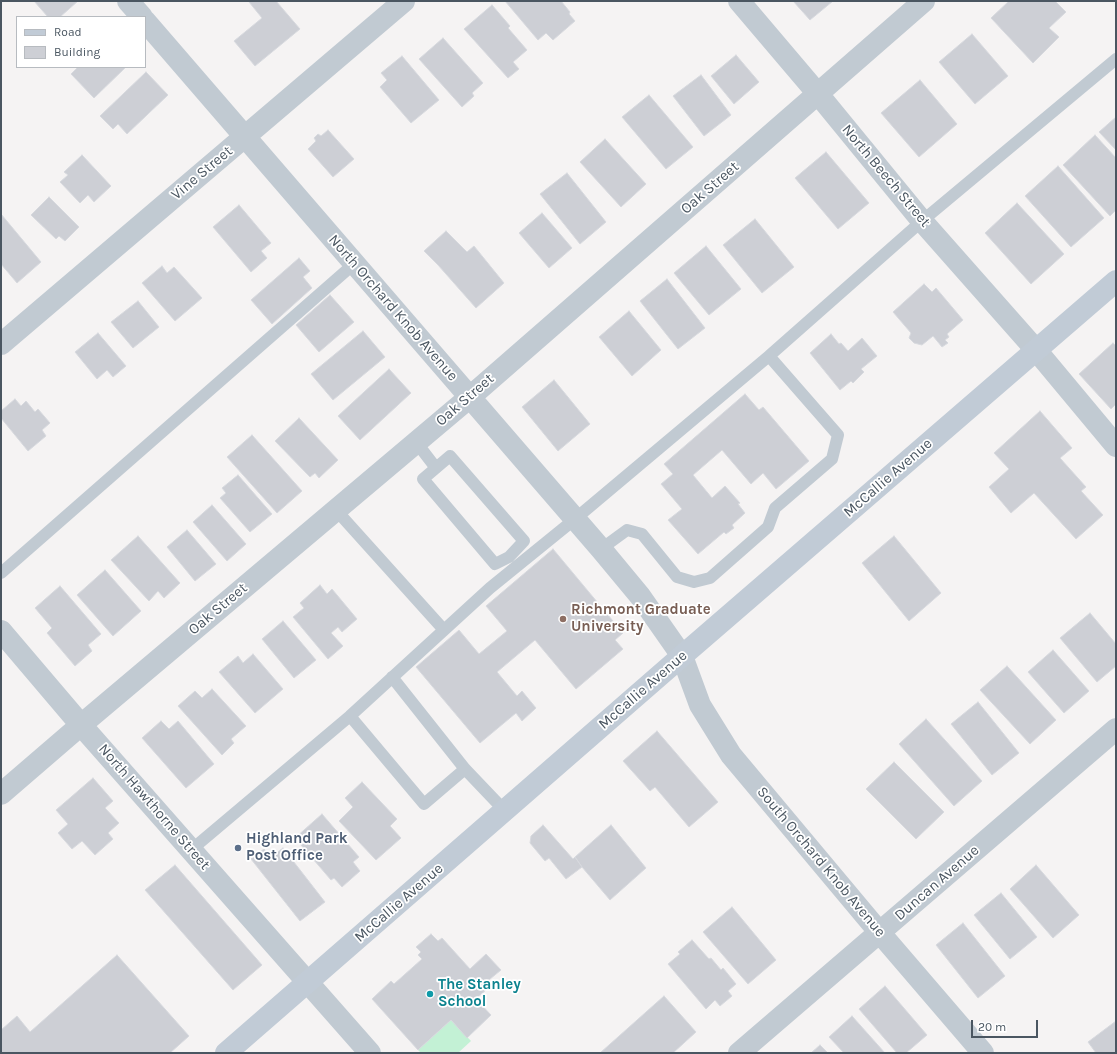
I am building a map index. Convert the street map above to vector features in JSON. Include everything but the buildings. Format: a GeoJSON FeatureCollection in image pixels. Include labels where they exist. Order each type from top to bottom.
{"type":"FeatureCollection","features":[{"type":"Feature","properties":{"kind":"main road","name":"McCallie Avenue"},"geometry":{"type":"LineString","coordinates":[[226,1053],[506,811],[682,656],[1116,282]]}},
{"type":"Feature","properties":{"kind":"street"},"geometry":{"type":"LineString","coordinates":[[128,1],[141,16]]}},
{"type":"Feature","properties":{"kind":"street","name":"Vine Street"},"geometry":{"type":"LineString","coordinates":[[1,344],[404,1]]}},
{"type":"Feature","properties":{"kind":"street","name":"North Beech Street"},"geometry":{"type":"LineString","coordinates":[[739,1],[818,94],[922,221],[1036,350],[1116,446]]}},
{"type":"Feature","properties":{"kind":"street","name":"Oak Street"},"geometry":{"type":"LineString","coordinates":[[1,794],[81,724],[470,396],[924,1]]}},
{"type":"Feature","properties":{"kind":"street","name":"North Orchard Knob Avenue"},"geometry":{"type":"LineString","coordinates":[[146,22],[602,549],[640,596],[682,656]]}},
{"type":"Feature","properties":{"kind":"street","name":"North Hawthorne Street"},"geometry":{"type":"LineString","coordinates":[[1,631],[370,1053]]}},
{"type":"Feature","properties":{"kind":"street","name":"South Orchard Knob Avenue"},"geometry":{"type":"LineString","coordinates":[[682,656],[700,705],[731,755],[983,1053]]}},
{"type":"Feature","properties":{"kind":"street","name":"Duncan Avenue"},"geometry":{"type":"LineString","coordinates":[[739,1053],[1116,729]]}},
{"type":"Feature","properties":{"kind":"lane"},"geometry":{"type":"LineString","coordinates":[[191,850],[350,716],[490,588],[575,519],[769,356],[922,221],[1116,59]]}},
{"type":"Feature","properties":{"kind":"lane"},"geometry":{"type":"LineString","coordinates":[[1,573],[355,263]]}},
{"type":"Feature","properties":{"kind":"lane"},"geometry":{"type":"LineString","coordinates":[[602,549],[627,530],[642,534],[677,577],[694,582],[710,578],[768,527],[775,508],[832,459],[838,435],[769,356]]}},
{"type":"Feature","properties":{"kind":"lane"},"geometry":{"type":"LineString","coordinates":[[416,442],[436,468]]}},
{"type":"Feature","properties":{"kind":"lane"},"geometry":{"type":"LineString","coordinates":[[450,456],[524,541],[509,556],[495,564],[422,479],[450,456]]}},
{"type":"Feature","properties":{"kind":"lane"},"geometry":{"type":"LineString","coordinates":[[336,510],[444,630]]}},
{"type":"Feature","properties":{"kind":"lane"},"geometry":{"type":"LineString","coordinates":[[509,556],[516,567]]}},
{"type":"Feature","properties":{"kind":"lane"},"geometry":{"type":"LineString","coordinates":[[392,678],[465,769],[506,811]]}},
{"type":"Feature","properties":{"kind":"lane"},"geometry":{"type":"LineString","coordinates":[[350,716],[424,804],[465,769]]}},
{"type":"Feature","properties":{"kind":"green space"},"geometry":{"type":"Polygon","coordinates":[[[451,1020],[471,1041],[458,1053],[421,1053],[418,1050],[451,1020]]]}},
{"type":"Feature","properties":{"kind":"place","name":"Richmont Graduate University"},"geometry":{"type":"Point","coordinates":[563,619]}},
{"type":"Feature","properties":{"kind":"place","name":"Highland Park Post Office"},"geometry":{"type":"Point","coordinates":[238,848]}},
{"type":"Feature","properties":{"kind":"place","name":"The Stanley School"},"geometry":{"type":"Point","coordinates":[430,994]}}]}
